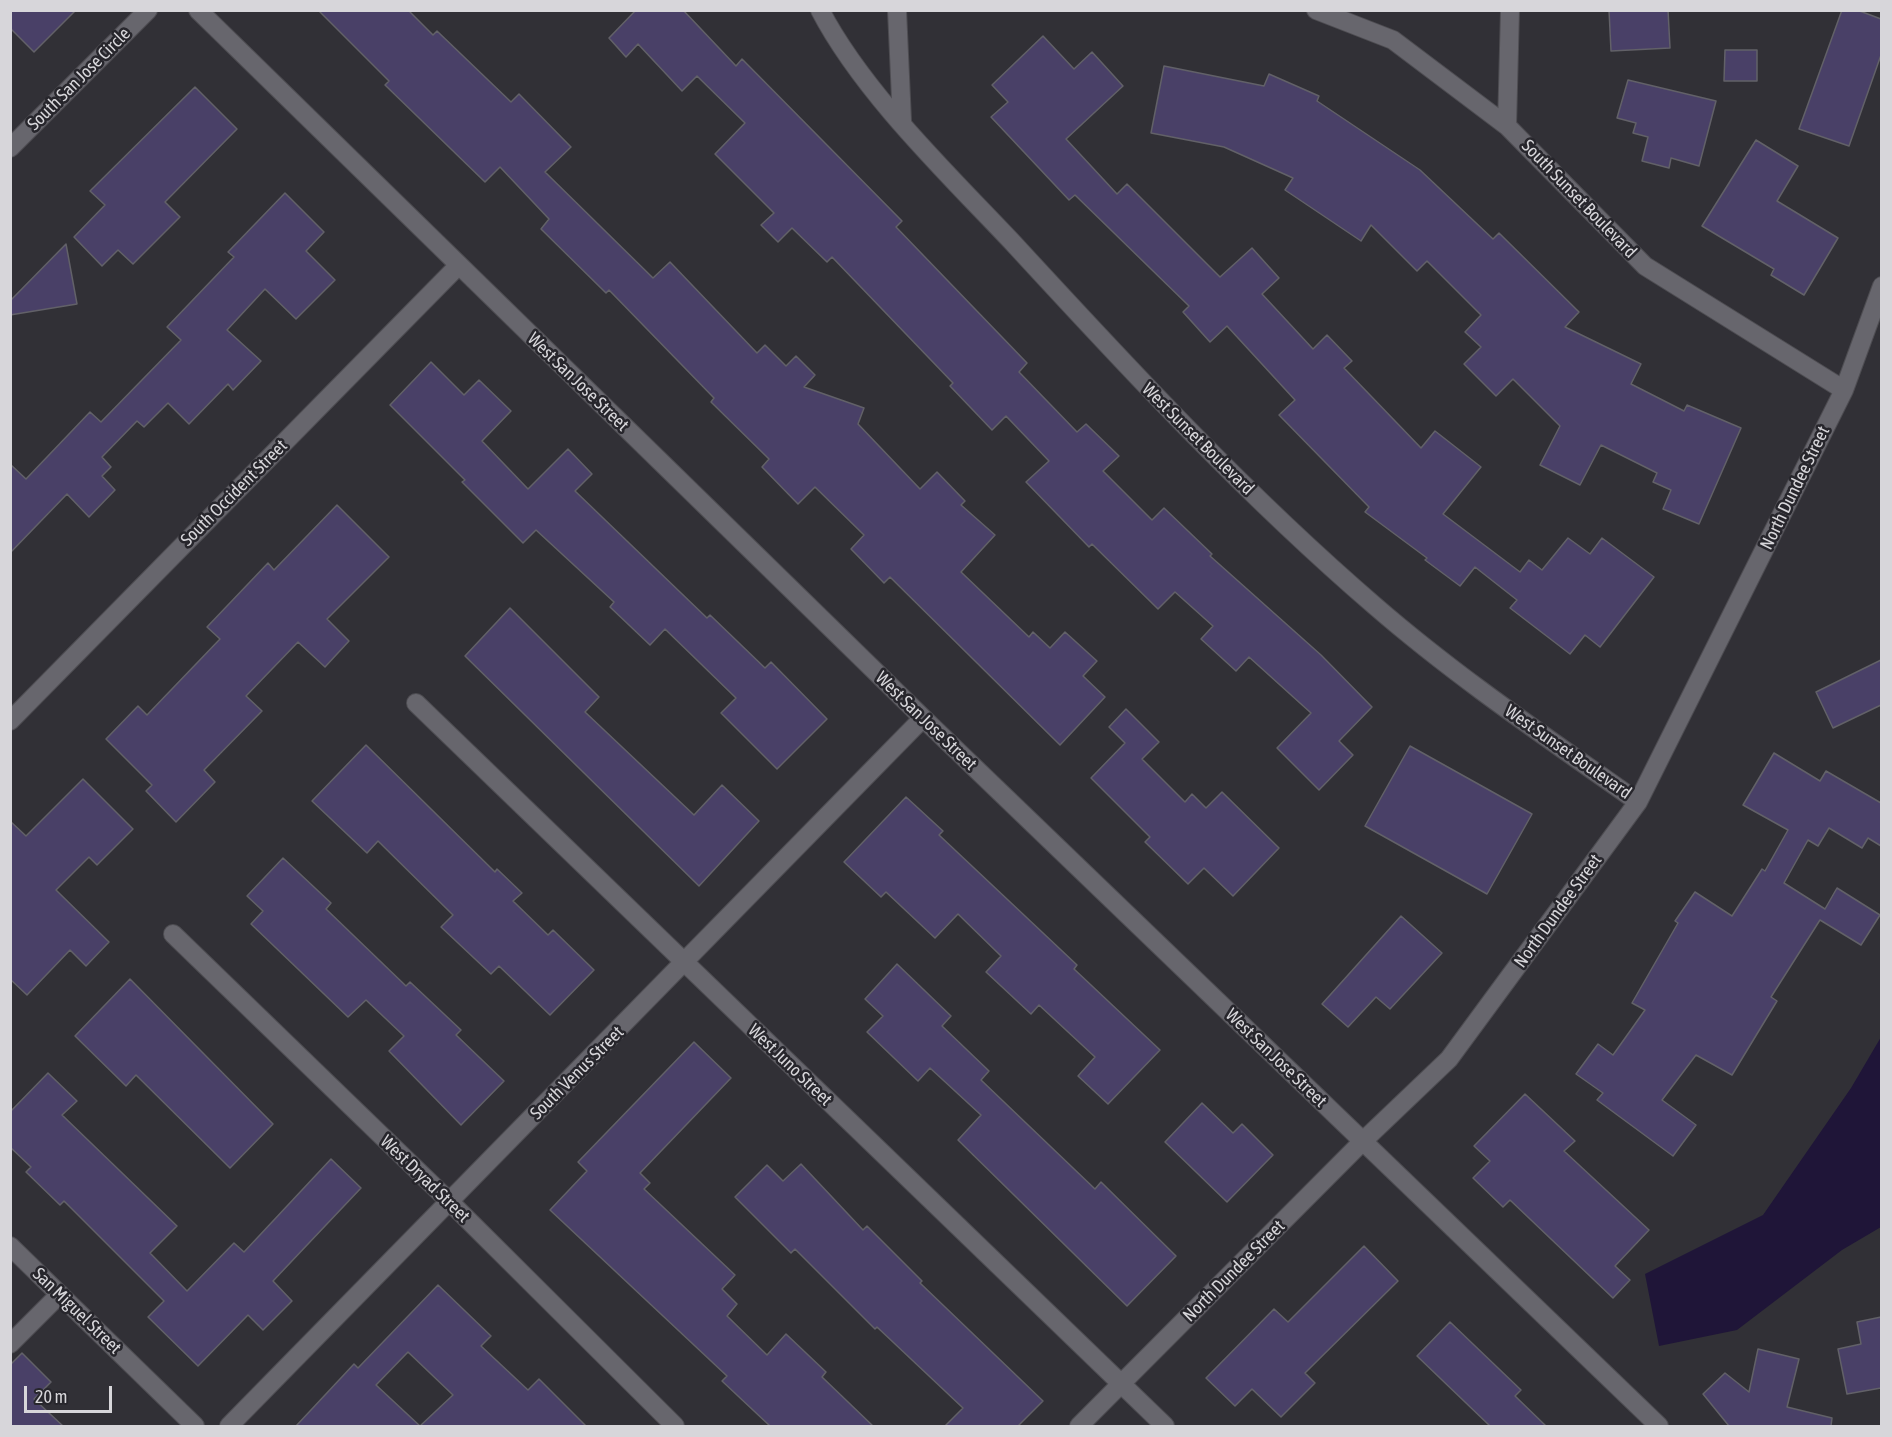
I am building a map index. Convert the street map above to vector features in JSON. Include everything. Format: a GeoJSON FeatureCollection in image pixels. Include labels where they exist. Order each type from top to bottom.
{"type":"FeatureCollection","features":[{"type":"Feature","properties":{"kind":"street","name":"South San Jose Circle"},"geometry":{"type":"LineString","coordinates":[[10,148],[148,10]]}},
{"type":"Feature","properties":{"kind":"street","name":"West San Jose Street"},"geometry":{"type":"LineString","coordinates":[[198,10],[923,718],[1659,1426]]}},
{"type":"Feature","properties":{"kind":"street","name":"West Sunset Boulevard"},"geometry":{"type":"LineString","coordinates":[[820,10],[865,79],[902,121],[1170,412],[1261,502],[1376,606],[1480,691],[1638,802]]}},
{"type":"Feature","properties":{"kind":"street"},"geometry":{"type":"LineString","coordinates":[[897,10],[902,121]]}},
{"type":"Feature","properties":{"kind":"street","name":"South Sunset Boulevard"},"geometry":{"type":"LineString","coordinates":[[1316,10],[1393,40],[1507,126],[1645,266],[1844,390]]}},
{"type":"Feature","properties":{"kind":"street"},"geometry":{"type":"LineString","coordinates":[[1507,126],[1510,10]]}},
{"type":"Feature","properties":{"kind":"street","name":"South Occident Street"},"geometry":{"type":"LineString","coordinates":[[10,721],[458,266]]}},
{"type":"Feature","properties":{"kind":"street","name":"North Dundee Street"},"geometry":{"type":"LineString","coordinates":[[1079,1426],[1362,1142],[1449,1059],[1638,802],[1844,390],[1881,286]]}},
{"type":"Feature","properties":{"kind":"street","name":"West Juno Street"},"geometry":{"type":"LineString","coordinates":[[416,703],[1165,1426]]}},
{"type":"Feature","properties":{"kind":"street","name":"South Venus Street"},"geometry":{"type":"LineString","coordinates":[[229,1426],[685,964],[923,718]]}},
{"type":"Feature","properties":{"kind":"street","name":"West Dryad Street"},"geometry":{"type":"LineString","coordinates":[[172,934],[450,1202],[675,1426]]}},
{"type":"Feature","properties":{"kind":"street","name":"San Miguel Street"},"geometry":{"type":"LineString","coordinates":[[10,1246],[195,1426]]}},
{"type":"Feature","properties":{"kind":"street"},"geometry":{"type":"LineString","coordinates":[[10,1344],[60,1294]]}},
{"type":"Feature","properties":{"kind":"shaded area"},"geometry":{"type":"Polygon","coordinates":[[[1881,1037],[1881,1227],[1842,1250],[1737,1330],[1659,1346],[1645,1274],[1763,1215],[1851,1088],[1881,1037]]]}},
{"type":"Feature","properties":{"kind":"building"},"geometry":{"type":"Polygon","coordinates":[[[10,10],[76,10],[34,52],[10,28],[10,10]]]}},
{"type":"Feature","properties":{"kind":"building"},"geometry":{"type":"Polygon","coordinates":[[[318,10],[408,10],[433,35],[437,31],[511,102],[519,94],[571,147],[545,172],[653,278],[670,262],[757,353],[765,345],[786,366],[796,356],[815,375],[804,387],[864,408],[858,424],[920,489],[937,472],[965,501],[961,505],[995,535],[961,572],[1029,637],[1033,632],[1050,648],[1065,632],[1097,661],[1083,676],[1105,697],[1060,745],[890,577],[884,583],[851,549],[864,535],[815,487],[798,504],[762,467],[769,459],[711,402],[714,398],[609,290],[606,293],[541,229],[549,219],[500,167],[485,182],[385,85],[389,81],[318,10]]]}},
{"type":"Feature","properties":{"kind":"building"},"geometry":{"type":"Polygon","coordinates":[[[636,10],[683,10],[736,66],[742,59],[902,221],[896,227],[1027,363],[1019,372],[1077,432],[1086,424],[1119,456],[1103,471],[1152,520],[1164,508],[1212,554],[1210,556],[1321,655],[1372,707],[1339,741],[1353,755],[1319,790],[1277,748],[1311,713],[1249,657],[1236,671],[1201,639],[1213,626],[1175,592],[1158,609],[1092,544],[1089,547],[1026,482],[1049,461],[1006,416],[992,430],[950,386],[953,383],[832,257],[827,262],[792,228],[778,242],[761,225],[774,213],[715,154],[745,123],[697,76],[682,91],[638,44],[626,57],[609,38],[636,10]]]}},
{"type":"Feature","properties":{"kind":"building"},"geometry":{"type":"Polygon","coordinates":[[[1609,10],[1668,10],[1670,48],[1611,51],[1609,10]]]}},
{"type":"Feature","properties":{"kind":"building"},"geometry":{"type":"Polygon","coordinates":[[[1842,10],[1857,10],[1881,19],[1881,55],[1849,146],[1799,129],[1842,10]]]}},
{"type":"Feature","properties":{"kind":"building"},"geometry":{"type":"Polygon","coordinates":[[[1043,36],[1074,69],[1092,52],[1123,86],[1066,139],[1117,194],[1127,184],[1220,277],[1252,248],[1279,278],[1262,294],[1313,349],[1327,335],[1352,361],[1344,368],[1421,448],[1435,431],[1481,467],[1443,514],[1520,572],[1529,560],[1542,570],[1568,538],[1590,554],[1602,538],[1654,577],[1600,647],[1585,635],[1570,654],[1510,608],[1517,600],[1475,567],[1460,586],[1425,560],[1427,558],[1365,512],[1369,507],[1279,415],[1295,400],[1227,326],[1210,342],[1183,312],[1189,306],[1075,195],[1069,200],[991,117],[1008,102],[992,85],[1043,36]]]}},
{"type":"Feature","properties":{"kind":"building"},"geometry":{"type":"Polygon","coordinates":[[[1725,50],[1757,50],[1757,81],[1724,81],[1725,50]]]}},
{"type":"Feature","properties":{"kind":"building"},"geometry":{"type":"Polygon","coordinates":[[[1164,66],[1264,86],[1269,74],[1319,96],[1317,101],[1420,170],[1493,239],[1499,233],[1579,312],[1565,327],[1641,364],[1631,384],[1684,411],[1687,405],[1741,428],[1699,524],[1663,509],[1671,490],[1653,482],[1657,473],[1601,445],[1580,485],[1540,465],[1560,426],[1513,379],[1496,396],[1464,364],[1481,347],[1465,332],[1481,315],[1427,261],[1417,271],[1371,225],[1361,241],[1285,190],[1293,178],[1224,147],[1151,133],[1164,66]]]}},
{"type":"Feature","properties":{"kind":"building"},"geometry":{"type":"Polygon","coordinates":[[[1628,80],[1716,101],[1699,166],[1671,158],[1669,168],[1642,161],[1648,137],[1633,133],[1636,123],[1617,118],[1628,80]]]}},
{"type":"Feature","properties":{"kind":"building"},"geometry":{"type":"Polygon","coordinates":[[[195,87],[237,129],[165,202],[180,217],[133,264],[118,250],[102,266],[74,237],[105,205],[90,191],[195,87]]]}},
{"type":"Feature","properties":{"kind":"building"},"geometry":{"type":"Polygon","coordinates":[[[1756,140],[1798,166],[1777,201],[1838,238],[1804,295],[1771,275],[1774,269],[1702,226],[1756,140]]]}},
{"type":"Feature","properties":{"kind":"building"},"geometry":{"type":"Polygon","coordinates":[[[285,193],[324,232],[306,251],[335,280],[296,319],[265,289],[227,330],[261,361],[233,390],[228,384],[189,424],[168,403],[144,427],[137,421],[102,457],[111,467],[102,476],[115,490],[89,517],[67,494],[10,553],[10,464],[26,479],[90,412],[101,422],[181,340],[167,327],[234,257],[228,252],[285,193]]]}},
{"type":"Feature","properties":{"kind":"building"},"geometry":{"type":"Polygon","coordinates":[[[66,244],[77,304],[10,315],[10,301],[66,244]]]}},
{"type":"Feature","properties":{"kind":"building"},"geometry":{"type":"Polygon","coordinates":[[[431,362],[464,395],[479,380],[511,411],[482,441],[528,489],[568,449],[592,474],[575,491],[707,618],[710,615],[765,668],[771,662],[827,719],[777,769],[721,713],[736,698],[665,629],[650,645],[610,607],[614,602],[536,530],[523,543],[462,482],[465,480],[390,405],[431,362]]]}},
{"type":"Feature","properties":{"kind":"building"},"geometry":{"type":"Polygon","coordinates":[[[337,505],[389,557],[327,619],[349,641],[325,667],[298,642],[246,696],[262,711],[204,770],[215,782],[176,822],[146,791],[152,785],[106,739],[138,706],[147,715],[220,639],[207,627],[268,563],[274,570],[337,505]]]}},
{"type":"Feature","properties":{"kind":"building"},"geometry":{"type":"Polygon","coordinates":[[[510,608],[599,697],[585,712],[694,815],[722,785],[759,821],[699,886],[465,656],[510,608]]]}},
{"type":"Feature","properties":{"kind":"building"},"geometry":{"type":"Polygon","coordinates":[[[1881,660],[1881,705],[1833,728],[1816,692],[1881,660]]]}},
{"type":"Feature","properties":{"kind":"building"},"geometry":{"type":"Polygon","coordinates":[[[1126,709],[1159,742],[1142,759],[1185,802],[1192,794],[1206,808],[1222,792],[1279,848],[1233,896],[1204,868],[1188,884],[1145,842],[1150,837],[1091,778],[1125,743],[1109,727],[1126,709]]]}},
{"type":"Feature","properties":{"kind":"building"},"geometry":{"type":"Polygon","coordinates":[[[366,745],[495,872],[497,869],[522,893],[513,901],[548,935],[553,930],[594,970],[550,1015],[499,966],[491,974],[441,927],[453,915],[378,841],[367,853],[312,801],[366,745]]]}},
{"type":"Feature","properties":{"kind":"building"},"geometry":{"type":"Polygon","coordinates":[[[1410,746],[1532,814],[1487,894],[1365,826],[1410,746]]]}},
{"type":"Feature","properties":{"kind":"building"},"geometry":{"type":"Polygon","coordinates":[[[1774,753],[1820,781],[1826,771],[1881,803],[1881,846],[1868,838],[1862,848],[1829,828],[1818,846],[1808,840],[1784,883],[1825,909],[1837,888],[1880,915],[1861,945],[1820,920],[1771,997],[1777,1001],[1732,1075],[1696,1055],[1662,1100],[1696,1125],[1673,1156],[1597,1100],[1603,1093],[1576,1074],[1598,1044],[1613,1055],[1645,1010],[1632,1003],[1678,923],[1675,921],[1695,892],[1732,916],[1762,869],[1765,871],[1788,830],[1743,805],[1774,753]]]}},
{"type":"Feature","properties":{"kind":"building"},"geometry":{"type":"Polygon","coordinates":[[[83,779],[133,829],[97,865],[89,857],[56,890],[109,942],[86,966],[70,950],[27,995],[10,979],[10,821],[26,836],[83,779]]]}},
{"type":"Feature","properties":{"kind":"building"},"geometry":{"type":"Polygon","coordinates":[[[906,797],[943,831],[939,835],[1077,965],[1074,969],[1160,1050],[1108,1104],[1078,1076],[1095,1057],[1039,1005],[1031,1014],[986,972],[1001,956],[958,914],[935,938],[886,892],[881,897],[844,862],[906,797]]]}},
{"type":"Feature","properties":{"kind":"building"},"geometry":{"type":"Polygon","coordinates":[[[283,858],[331,903],[326,909],[406,986],[410,982],[461,1030],[456,1035],[504,1081],[461,1125],[389,1051],[404,1036],[366,1000],[348,1017],[251,924],[263,911],[247,896],[283,858]]]}},
{"type":"Feature","properties":{"kind":"building"},"geometry":{"type":"Polygon","coordinates":[[[1401,916],[1442,953],[1390,1009],[1376,997],[1348,1027],[1322,1004],[1401,916]]]}},
{"type":"Feature","properties":{"kind":"building"},"geometry":{"type":"Polygon","coordinates":[[[897,964],[951,1016],[942,1026],[989,1071],[981,1080],[1095,1189],[1101,1182],[1176,1256],[1127,1306],[958,1140],[981,1115],[930,1068],[918,1081],[867,1032],[883,1016],[865,999],[897,964]]]}},
{"type":"Feature","properties":{"kind":"building"},"geometry":{"type":"Polygon","coordinates":[[[130,979],[273,1124],[230,1168],[136,1075],[126,1086],[75,1036],[130,979]]]}},
{"type":"Feature","properties":{"kind":"building"},"geometry":{"type":"Polygon","coordinates":[[[694,1042],[731,1078],[640,1173],[650,1183],[644,1189],[735,1275],[722,1289],[737,1304],[727,1316],[767,1355],[786,1334],[826,1372],[822,1377],[873,1426],[770,1426],[722,1381],[727,1376],[550,1210],[587,1171],[578,1162],[694,1042]]]}},
{"type":"Feature","properties":{"kind":"building"},"geometry":{"type":"Polygon","coordinates":[[[48,1073],[77,1101],[62,1115],[177,1226],[150,1253],[187,1291],[234,1243],[244,1252],[331,1159],[361,1188],[273,1281],[292,1301],[263,1330],[248,1315],[198,1366],[148,1317],[164,1301],[64,1201],[60,1205],[26,1172],[31,1167],[10,1147],[10,1112],[48,1073]]]}},
{"type":"Feature","properties":{"kind":"building"},"geometry":{"type":"Polygon","coordinates":[[[1525,1094],[1575,1141],[1564,1151],[1649,1230],[1615,1266],[1630,1280],[1613,1298],[1510,1200],[1503,1207],[1473,1178],[1490,1161],[1474,1146],[1525,1094]]]}},
{"type":"Feature","properties":{"kind":"building"},"geometry":{"type":"Polygon","coordinates":[[[1202,1103],[1233,1133],[1242,1124],[1273,1155],[1227,1202],[1165,1142],[1202,1103]]]}},
{"type":"Feature","properties":{"kind":"building"},"geometry":{"type":"Polygon","coordinates":[[[801,1164],[863,1230],[867,1226],[922,1281],[920,1283],[1043,1401],[1018,1426],[945,1426],[963,1408],[877,1327],[875,1329],[795,1249],[791,1253],[735,1197],[767,1165],[783,1181],[801,1164]]]}},
{"type":"Feature","properties":{"kind":"building"},"geometry":{"type":"Polygon","coordinates":[[[1364,1246],[1398,1281],[1305,1373],[1315,1383],[1281,1417],[1252,1389],[1235,1406],[1206,1378],[1274,1309],[1288,1322],[1364,1246]]]}},
{"type":"Feature","properties":{"kind":"building"},"geometry":{"type":"Polygon","coordinates":[[[438,1285],[491,1336],[481,1346],[528,1390],[539,1379],[586,1426],[420,1426],[296,1426],[354,1364],[358,1368],[438,1285]],[[408,1352],[376,1385],[420,1426],[453,1395],[408,1352]]]}},
{"type":"Feature","properties":{"kind":"building"},"geometry":{"type":"Polygon","coordinates":[[[1881,1317],[1881,1388],[1847,1394],[1838,1349],[1861,1344],[1857,1322],[1881,1317]]]}},
{"type":"Feature","properties":{"kind":"building"},"geometry":{"type":"Polygon","coordinates":[[[1450,1322],[1521,1390],[1515,1396],[1546,1426],[1490,1426],[1417,1356],[1450,1322]]]}},
{"type":"Feature","properties":{"kind":"building"},"geometry":{"type":"Polygon","coordinates":[[[1758,1349],[1799,1359],[1787,1407],[1832,1418],[1831,1426],[1729,1426],[1703,1394],[1725,1373],[1749,1392],[1758,1349]]]}},
{"type":"Feature","properties":{"kind":"building"},"geometry":{"type":"Polygon","coordinates":[[[22,1353],[51,1382],[34,1399],[63,1426],[10,1426],[10,1365],[22,1353]]]}}]}
